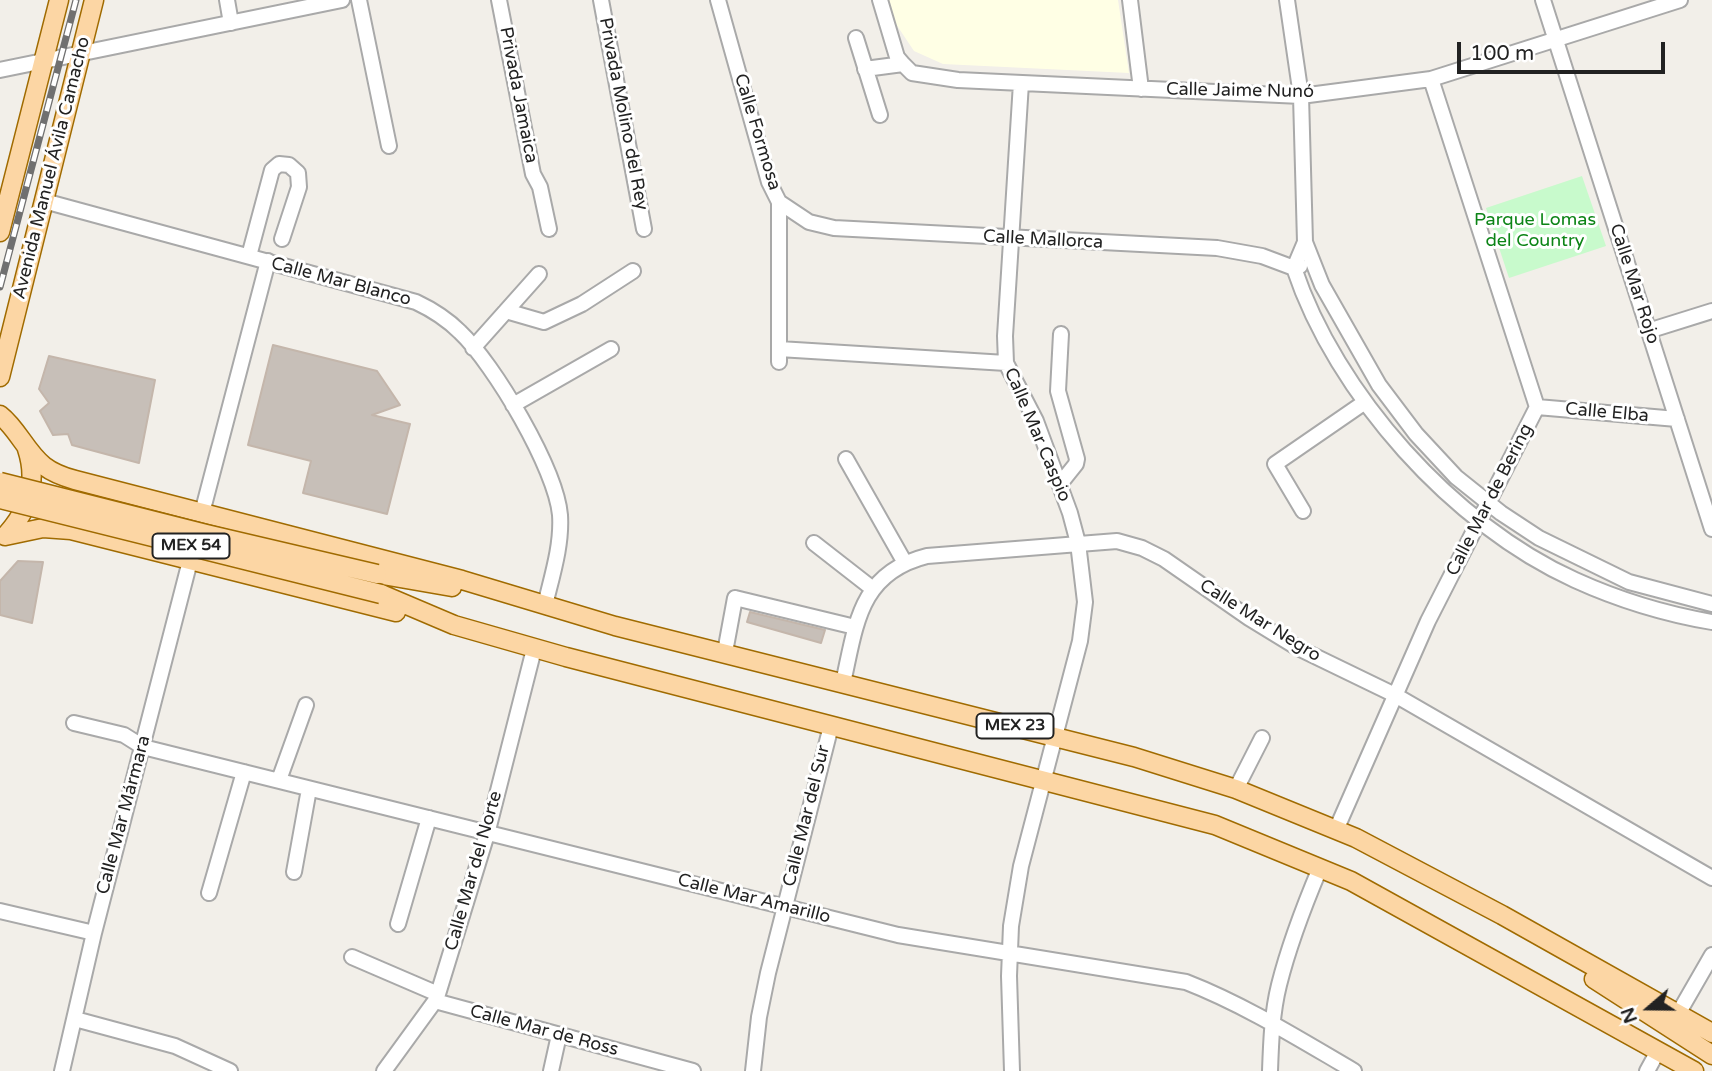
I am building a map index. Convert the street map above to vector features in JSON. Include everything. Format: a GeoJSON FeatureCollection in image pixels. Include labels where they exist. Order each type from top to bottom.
{"type":"FeatureCollection","features":[{"type":"Feature","properties":{"kind":"main road","name":"Avenida Manuel Ávila Camacho"},"geometry":{"type":"LineString","coordinates":[[0,232],[3,209],[59,0]]}},
{"type":"Feature","properties":{"kind":"main road","name":"Avenida Manuel Ávila Camacho"},"geometry":{"type":"LineString","coordinates":[[0,377],[94,0]]}},
{"type":"Feature","properties":{"kind":"main road","name":"MEX 23"},"geometry":{"type":"LineString","coordinates":[[0,415],[11,423],[46,468],[75,481],[463,580],[615,626],[1134,757],[1236,789],[1356,838],[1502,915],[1603,985],[1712,1055]]}},
{"type":"Feature","properties":{"kind":"main road","name":"MEX 23"},"geometry":{"type":"LineString","coordinates":[[3,538],[24,512],[33,482],[31,462],[24,442]]}},
{"type":"Feature","properties":{"kind":"main road","name":"MEX 54"},"geometry":{"type":"LineString","coordinates":[[0,482],[377,574],[419,583],[508,595]]}},
{"type":"Feature","properties":{"kind":"main road"},"geometry":{"type":"LineString","coordinates":[[96,536],[89,534],[79,525],[77,506],[88,492],[105,489]]}},
{"type":"Feature","properties":{"kind":"main road","name":"MEX 54"},"geometry":{"type":"LineString","coordinates":[[0,499],[381,594],[454,625]]}},
{"type":"Feature","properties":{"kind":"main road","name":"MEX 23"},"geometry":{"type":"LineString","coordinates":[[3,538],[43,528],[71,530],[379,606],[482,643],[532,657],[553,662],[566,657]]}},
{"type":"Feature","properties":{"kind":"main road","name":"MEX 23"},"geometry":{"type":"LineString","coordinates":[[454,625],[566,657],[1215,825],[1351,880],[1694,1071]]}},
{"type":"Feature","properties":{"kind":"main road"},"geometry":{"type":"LineString","coordinates":[[1502,915],[1712,1033]]}},
{"type":"Feature","properties":{"kind":"street"},"geometry":{"type":"LineString","coordinates":[[227,0],[231,23]]}},
{"type":"Feature","properties":{"kind":"street"},"geometry":{"type":"LineString","coordinates":[[0,70],[342,0]]}},
{"type":"Feature","properties":{"kind":"street"},"geometry":{"type":"LineString","coordinates":[[359,0],[389,146]]}},
{"type":"Feature","properties":{"kind":"street","name":"Privada Jamaica"},"geometry":{"type":"LineString","coordinates":[[499,0],[533,174],[540,187],[549,229]]}},
{"type":"Feature","properties":{"kind":"street","name":"Privada Molino del Rey"},"geometry":{"type":"LineString","coordinates":[[601,0],[644,229]]}},
{"type":"Feature","properties":{"kind":"street","name":"Calle Formosa"},"geometry":{"type":"LineString","coordinates":[[718,0],[769,182],[779,202],[779,356],[1006,363]]}},
{"type":"Feature","properties":{"kind":"street"},"geometry":{"type":"LineString","coordinates":[[880,0],[897,57],[903,64]]}},
{"type":"Feature","properties":{"kind":"street"},"geometry":{"type":"LineString","coordinates":[[1130,0],[1142,89]]}},
{"type":"Feature","properties":{"kind":"street"},"geometry":{"type":"LineString","coordinates":[[1287,0],[1301,96],[1305,242],[1312,263],[1334,307],[1379,384],[1416,434],[1456,477],[1539,538],[1629,582],[1712,604]]}},
{"type":"Feature","properties":{"kind":"street","name":"Calle Mar Rojo"},"geometry":{"type":"LineString","coordinates":[[1543,0],[1712,529]]}},
{"type":"Feature","properties":{"kind":"street","name":"Calle Jaime Nunó"},"geometry":{"type":"LineString","coordinates":[[903,64],[912,73],[935,78],[1301,96],[1431,79],[1680,0]]}},
{"type":"Feature","properties":{"kind":"street"},"geometry":{"type":"LineString","coordinates":[[856,38],[880,115]]}},
{"type":"Feature","properties":{"kind":"street"},"geometry":{"type":"LineString","coordinates":[[865,69],[903,64]]}},
{"type":"Feature","properties":{"kind":"street","name":"Calle Mar de Bering"},"geometry":{"type":"LineString","coordinates":[[1336,830],[1428,621],[1536,407],[1431,79]]}},
{"type":"Feature","properties":{"kind":"street","name":"Calle Mar Caspio"},"geometry":{"type":"LineString","coordinates":[[1012,1071],[1011,926],[1021,866],[1080,641],[1085,602],[1078,543],[1060,484],[1036,421],[1006,363],[1005,336],[1021,83]]}},
{"type":"Feature","properties":{"kind":"street"},"geometry":{"type":"LineString","coordinates":[[249,256],[272,170],[279,163],[289,165],[298,173],[299,187],[282,239]]}},
{"type":"Feature","properties":{"kind":"street","name":"Calle Mar Blanco"},"geometry":{"type":"LineString","coordinates":[[44,201],[416,302],[442,315],[463,334],[513,405],[546,465],[560,514],[557,557],[545,605]]}},
{"type":"Feature","properties":{"kind":"street","name":"Calle Mallorca"},"geometry":{"type":"LineString","coordinates":[[779,202],[809,222],[834,228],[1217,248],[1262,257],[1294,268]]}},
{"type":"Feature","properties":{"kind":"street"},"geometry":{"type":"LineString","coordinates":[[1305,242],[1294,268],[1316,322],[1365,402],[1404,450],[1434,481],[1479,520],[1573,579],[1624,600],[1677,616],[1712,622]]}},
{"type":"Feature","properties":{"kind":"street"},"geometry":{"type":"LineString","coordinates":[[202,513],[268,261]]}},
{"type":"Feature","properties":{"kind":"street"},"geometry":{"type":"LineString","coordinates":[[1294,268],[1312,263]]}},
{"type":"Feature","properties":{"kind":"street"},"geometry":{"type":"LineString","coordinates":[[506,311],[544,322],[582,304],[633,271]]}},
{"type":"Feature","properties":{"kind":"street"},"geometry":{"type":"LineString","coordinates":[[473,348],[539,274]]}},
{"type":"Feature","properties":{"kind":"street"},"geometry":{"type":"LineString","coordinates":[[1648,331],[1712,311]]}},
{"type":"Feature","properties":{"kind":"street"},"geometry":{"type":"LineString","coordinates":[[1060,334],[1058,391],[1077,458],[1076,464],[1060,484]]}},
{"type":"Feature","properties":{"kind":"street"},"geometry":{"type":"LineString","coordinates":[[513,405],[611,349]]}},
{"type":"Feature","properties":{"kind":"street"},"geometry":{"type":"LineString","coordinates":[[1303,511],[1275,464],[1365,402]]}},
{"type":"Feature","properties":{"kind":"street","name":"Calle Elba"},"geometry":{"type":"LineString","coordinates":[[1536,407],[1677,419]]}},
{"type":"Feature","properties":{"kind":"street"},"geometry":{"type":"LineString","coordinates":[[846,459],[905,564]]}},
{"type":"Feature","properties":{"kind":"street","name":"Calle Mar Negro"},"geometry":{"type":"LineString","coordinates":[[843,683],[861,606],[873,589],[905,564],[927,556],[1117,541],[1142,548],[1164,559],[1297,648],[1395,695],[1712,878]]}},
{"type":"Feature","properties":{"kind":"street"},"geometry":{"type":"LineString","coordinates":[[814,543],[873,589]]}},
{"type":"Feature","properties":{"kind":"street","name":"Calle Mar Mármara"},"geometry":{"type":"LineString","coordinates":[[62,1071],[94,933],[190,561]]}},
{"type":"Feature","properties":{"kind":"street"},"geometry":{"type":"LineString","coordinates":[[725,652],[735,598],[855,627]]}},
{"type":"Feature","properties":{"kind":"street","name":"Calle Mar del Norte"},"geometry":{"type":"LineString","coordinates":[[384,1071],[436,998],[487,834],[532,657]]}},
{"type":"Feature","properties":{"kind":"street"},"geometry":{"type":"LineString","coordinates":[[279,780],[306,705]]}},
{"type":"Feature","properties":{"kind":"street","name":"Calle Mar Amarillo"},"geometry":{"type":"LineString","coordinates":[[74,723],[124,735],[142,747],[898,935],[1186,982],[1215,993],[1272,1023],[1354,1071]]}},
{"type":"Feature","properties":{"kind":"street","name":"Calle Mar del Sur"},"geometry":{"type":"LineString","coordinates":[[753,1071],[759,1017],[831,726]]}},
{"type":"Feature","properties":{"kind":"street"},"geometry":{"type":"LineString","coordinates":[[1236,789],[1262,738]]}},
{"type":"Feature","properties":{"kind":"street"},"geometry":{"type":"LineString","coordinates":[[209,893],[244,772]]}},
{"type":"Feature","properties":{"kind":"street"},"geometry":{"type":"LineString","coordinates":[[294,872],[309,789]]}},
{"type":"Feature","properties":{"kind":"street"},"geometry":{"type":"LineString","coordinates":[[398,924],[429,818]]}},
{"type":"Feature","properties":{"kind":"street"},"geometry":{"type":"LineString","coordinates":[[1270,1071],[1272,1023],[1278,987],[1300,916],[1320,868]]}},
{"type":"Feature","properties":{"kind":"street"},"geometry":{"type":"LineString","coordinates":[[0,911],[94,933]]}},
{"type":"Feature","properties":{"kind":"street"},"geometry":{"type":"LineString","coordinates":[[1678,1014],[1712,955]]}},
{"type":"Feature","properties":{"kind":"street","name":"Calle Mar de Ross"},"geometry":{"type":"LineString","coordinates":[[352,957],[436,998],[693,1071]]}},
{"type":"Feature","properties":{"kind":"street"},"geometry":{"type":"LineString","coordinates":[[75,1019],[175,1046],[230,1071]]}},
{"type":"Feature","properties":{"kind":"street"},"geometry":{"type":"LineString","coordinates":[[551,1071],[559,1035]]}},
{"type":"Feature","properties":{"kind":"street"},"geometry":{"type":"LineString","coordinates":[[1647,1071],[1658,1051]]}},
{"type":"Feature","properties":{"kind":"shaded area"},"geometry":{"type":"Polygon","coordinates":[[[889,0],[1118,0],[1129,73],[943,64],[914,51],[894,21],[889,0]]]}},
{"type":"Feature","properties":{"kind":"green space","name":"Parque Lomas del Country"},"geometry":{"type":"Polygon","coordinates":[[[1582,176],[1606,246],[1509,278],[1486,208],[1582,176]]]}},
{"type":"Feature","properties":{"kind":"building"},"geometry":{"type":"Polygon","coordinates":[[[273,345],[377,371],[400,405],[372,415],[410,424],[387,514],[303,493],[311,461],[248,445],[273,345]]]}},
{"type":"Feature","properties":{"kind":"building"},"geometry":{"type":"Polygon","coordinates":[[[49,356],[155,380],[139,463],[72,445],[68,434],[53,435],[40,411],[49,403],[39,389],[49,356]]]}},
{"type":"Feature","properties":{"kind":"building"},"geometry":{"type":"Polygon","coordinates":[[[18,561],[43,562],[32,623],[0,615],[0,581],[18,561]]]}},
{"type":"Feature","properties":{"kind":"building"},"geometry":{"type":"Polygon","coordinates":[[[750,612],[825,630],[821,643],[747,622],[750,612]]]}},
{"type":"Feature","properties":{"kind":"railway"},"geometry":{"type":"LineString","coordinates":[[0,287],[76,0]]}}]}
